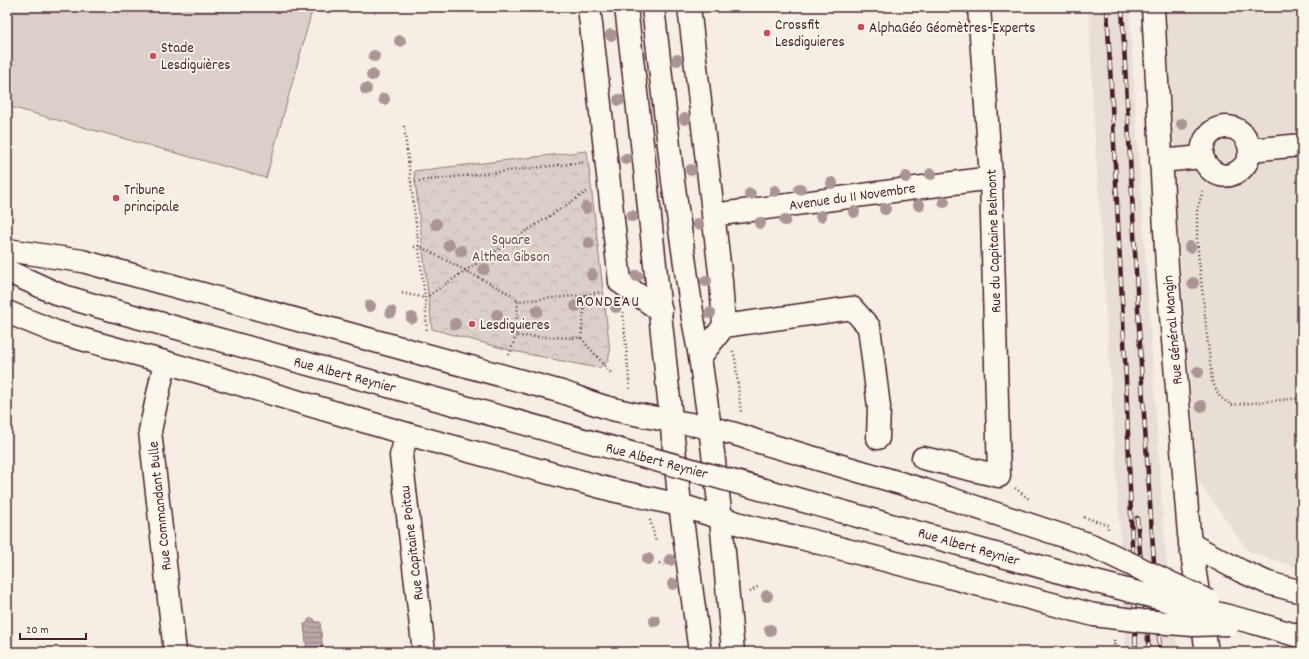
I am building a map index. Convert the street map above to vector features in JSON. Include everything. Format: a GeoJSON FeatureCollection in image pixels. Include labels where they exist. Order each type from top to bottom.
{"type":"FeatureCollection","features":[{"type":"Feature","properties":{"kind":"main road"},"geometry":{"type":"LineString","coordinates":[[589,7],[614,286],[661,312]]}},
{"type":"Feature","properties":{"kind":"main road"},"geometry":{"type":"LineString","coordinates":[[626,7],[661,312],[680,505],[700,652]]}},
{"type":"Feature","properties":{"kind":"main road"},"geometry":{"type":"LineString","coordinates":[[653,7],[674,189],[692,319],[700,357],[722,519],[733,652]]}},
{"type":"Feature","properties":{"kind":"main road"},"geometry":{"type":"LineString","coordinates":[[689,7],[721,281],[724,326],[700,357]]}},
{"type":"Feature","properties":{"kind":"main road","name":"Rue du Capitaine Belmont"},"geometry":{"type":"LineString","coordinates":[[923,458],[999,476],[991,178],[979,7]]}},
{"type":"Feature","properties":{"kind":"main road","name":"Rue Général Mangin"},"geometry":{"type":"LineString","coordinates":[[1153,7],[1167,266],[1190,544],[1206,652]]}},
{"type":"Feature","properties":{"kind":"main road"},"geometry":{"type":"LineString","coordinates":[[1227,127],[1242,132],[1247,138],[1250,156],[1245,167],[1236,173],[1224,175],[1216,173],[1206,163],[1203,144],[1206,137],[1212,131],[1227,127]]}},
{"type":"Feature","properties":{"kind":"main road"},"geometry":{"type":"LineString","coordinates":[[1250,150],[1302,145]]}},
{"type":"Feature","properties":{"kind":"main road"},"geometry":{"type":"LineString","coordinates":[[1162,162],[1206,163]]}},
{"type":"Feature","properties":{"kind":"main road","name":"Avenue du 11 Novembre"},"geometry":{"type":"LineString","coordinates":[[713,215],[991,178]]}},
{"type":"Feature","properties":{"kind":"main road"},"geometry":{"type":"LineString","coordinates":[[7,250],[82,262],[562,392],[607,408],[743,436],[924,490],[1091,545],[1254,623],[1302,637]]}},
{"type":"Feature","properties":{"kind":"main road","name":"Rue Albert Reynier"},"geometry":{"type":"LineString","coordinates":[[7,271],[60,295],[1096,582],[1254,623]]}},
{"type":"Feature","properties":{"kind":"main road","name":"Rue Albert Reynier"},"geometry":{"type":"LineString","coordinates":[[7,289],[60,295]]}},
{"type":"Feature","properties":{"kind":"main road"},"geometry":{"type":"LineString","coordinates":[[724,326],[852,308],[869,327],[879,407],[878,438]]}},
{"type":"Feature","properties":{"kind":"main road"},"geometry":{"type":"LineString","coordinates":[[7,312],[56,332],[165,362],[407,434],[612,490],[680,505],[750,527],[801,538],[1094,615],[1193,625],[1254,623]]}},
{"type":"Feature","properties":{"kind":"main road","name":"Rue Commandant Bulle"},"geometry":{"type":"LineString","coordinates":[[165,362],[150,431],[175,652]]}},
{"type":"Feature","properties":{"kind":"main road","name":"Rue Capitaine Poitau"},"geometry":{"type":"LineString","coordinates":[[407,434],[401,456],[424,652]]}},
{"type":"Feature","properties":{"kind":"main road"},"geometry":{"type":"LineString","coordinates":[[1190,544],[1268,583],[1302,592]]}},
{"type":"Feature","properties":{"kind":"path"},"geometry":{"type":"LineString","coordinates":[[404,126],[425,298],[427,332]]}},
{"type":"Feature","properties":{"kind":"path"},"geometry":{"type":"LineString","coordinates":[[411,182],[592,161]]}},
{"type":"Feature","properties":{"kind":"path"},"geometry":{"type":"LineString","coordinates":[[1206,163],[1197,210],[1197,242],[1212,381],[1220,397],[1231,405],[1302,398]]}},
{"type":"Feature","properties":{"kind":"path"},"geometry":{"type":"LineString","coordinates":[[402,293],[425,298],[465,270],[589,191]]}},
{"type":"Feature","properties":{"kind":"path"},"geometry":{"type":"LineString","coordinates":[[414,246],[419,246],[465,270],[512,295],[518,301],[516,336],[509,355]]}},
{"type":"Feature","properties":{"kind":"path"},"geometry":{"type":"LineString","coordinates":[[518,301],[586,295],[614,286],[628,362]]}},
{"type":"Feature","properties":{"kind":"path"},"geometry":{"type":"LineString","coordinates":[[581,338],[586,295]]}},
{"type":"Feature","properties":{"kind":"path"},"geometry":{"type":"LineString","coordinates":[[724,326],[735,358],[743,436]]}},
{"type":"Feature","properties":{"kind":"path"},"geometry":{"type":"LineString","coordinates":[[516,336],[581,338],[613,375]]}},
{"type":"Feature","properties":{"kind":"shaded area"},"geometry":{"type":"Polygon","coordinates":[[[1089,7],[1129,7],[1165,548],[1178,652],[1126,652],[1120,530],[1093,108],[1089,7]]]}},
{"type":"Feature","properties":{"kind":"shaded area"},"geometry":{"type":"Polygon","coordinates":[[[1166,7],[1302,7],[1302,569],[1248,551],[1198,480],[1171,145],[1166,7]]]}},
{"type":"Feature","properties":{"kind":"shaded area"},"geometry":{"type":"Polygon","coordinates":[[[311,618],[316,622],[320,622],[323,652],[307,652],[304,624],[307,624],[308,620],[311,618]]]}},
{"type":"Feature","properties":{"kind":"green space","name":"Stade Lesdiguières"},"geometry":{"type":"Polygon","coordinates":[[[7,7],[313,7],[266,178],[7,106],[7,7]]]}},
{"type":"Feature","properties":{"kind":"green space","name":"Square Althea Gibson"},"geometry":{"type":"Polygon","coordinates":[[[587,151],[610,351],[608,361],[599,368],[587,366],[513,351],[432,329],[414,171],[587,151]]]}},
{"type":"Feature","properties":{"kind":"railway"},"geometry":{"type":"LineString","coordinates":[[1107,7],[1126,379],[1136,652]]}},
{"type":"Feature","properties":{"kind":"railway"},"geometry":{"type":"LineString","coordinates":[[1122,7],[1142,384],[1160,652]]}},
{"type":"Feature","properties":{"kind":"railway"},"geometry":{"type":"LineString","coordinates":[[1137,518],[1149,652]]}},
{"type":"Feature","properties":{"kind":"place","name":"AlphaGéo Géomètres-Experts"},"geometry":{"type":"Point","coordinates":[861,27]}},
{"type":"Feature","properties":{"kind":"place","name":"Crossfit Lesdiguieres"},"geometry":{"type":"Point","coordinates":[767,33]}},
{"type":"Feature","properties":{"kind":"place","name":"Stade Lesdiguières"},"geometry":{"type":"Point","coordinates":[153,56]}},
{"type":"Feature","properties":{"kind":"place","name":"Tribune principale"},"geometry":{"type":"Point","coordinates":[116,198]}},
{"type":"Feature","properties":{"kind":"place","name":"Lesdiguieres"},"geometry":{"type":"Point","coordinates":[472,324]}},
{"type":"Feature","properties":{"kind":"district","name":"RONDEAU"},"geometry":{"type":"Point","coordinates":[608,300]}}]}
